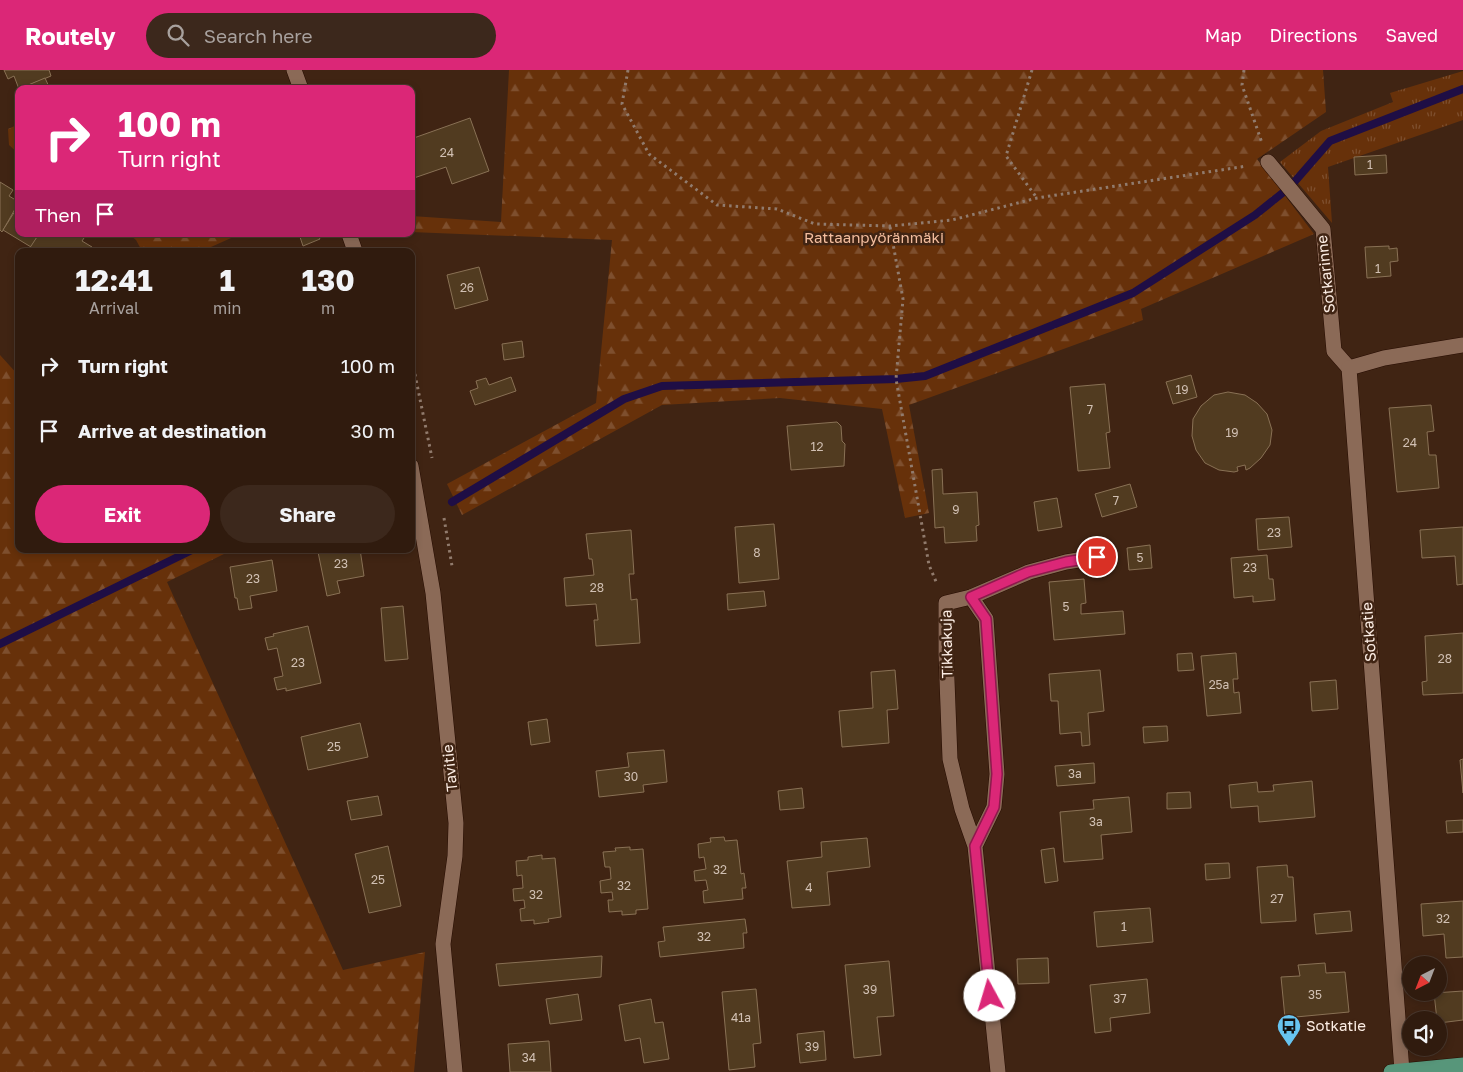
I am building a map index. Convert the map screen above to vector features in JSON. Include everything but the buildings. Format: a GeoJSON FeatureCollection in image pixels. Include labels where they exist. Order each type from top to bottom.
{"type":"FeatureCollection","features":[{"type":"Feature","properties":{"kind":"main road"},"geometry":{"type":"LineString","coordinates":[[1396,1072],[1463,1065]]}},
{"type":"Feature","properties":{"kind":"street"},"geometry":{"type":"LineString","coordinates":[[294,70],[300,85]]}},
{"type":"Feature","properties":{"kind":"street","name":"Sotkarinne"},"geometry":{"type":"LineString","coordinates":[[1268,162],[1323,229],[1334,352],[1349,368]]}},
{"type":"Feature","properties":{"kind":"street"},"geometry":{"type":"LineString","coordinates":[[1349,368],[1384,358],[1463,345]]}},
{"type":"Feature","properties":{"kind":"street","name":"Sotkatie"},"geometry":{"type":"LineString","coordinates":[[1349,368],[1396,1072]]}},
{"type":"Feature","properties":{"kind":"street","name":"Tavitie"},"geometry":{"type":"LineString","coordinates":[[415,488],[434,593],[456,823],[456,856],[443,944],[454,1072]]}},
{"type":"Feature","properties":{"kind":"street"},"geometry":{"type":"LineString","coordinates":[[971,597],[1028,572],[1066,562],[1097,557]]}},
{"type":"Feature","properties":{"kind":"street","name":"Tikkakuja"},"geometry":{"type":"LineString","coordinates":[[975,846],[994,807],[997,774],[986,619],[971,597],[946,603],[950,759],[962,809],[975,846],[998,1072]]}},
{"type":"Feature","properties":{"kind":"path"},"geometry":{"type":"LineString","coordinates":[[628,70],[622,104],[649,154],[717,205],[777,209],[815,224],[890,226],[952,220],[1037,198],[1268,162],[1242,84],[1244,70]]}},
{"type":"Feature","properties":{"kind":"path"},"geometry":{"type":"LineString","coordinates":[[1032,70],[1006,156],[1037,198]]}},
{"type":"Feature","properties":{"kind":"path"},"geometry":{"type":"LineString","coordinates":[[890,226],[903,299],[896,379],[928,565],[946,603]]}},
{"type":"Feature","properties":{"kind":"green space","name":"Rattaanpyöränmäki"},"geometry":{"type":"Polygon","coordinates":[[[509,70],[1323,70],[1326,112],[1257,159],[1314,234],[1141,309],[1143,320],[909,405],[929,513],[905,518],[882,409],[780,398],[662,405],[462,515],[447,484],[596,403],[612,240],[415,232],[415,216],[501,222],[509,70]]]}},
{"type":"Feature","properties":{"kind":"green space"},"geometry":{"type":"Polygon","coordinates":[[[1463,71],[1463,120],[1328,167],[1332,223],[1280,162],[1321,131],[1393,102],[1390,93],[1463,71]]]}},
{"type":"Feature","properties":{"kind":"green space"},"geometry":{"type":"Polygon","coordinates":[[[15,126],[15,150],[9,145],[8,129],[15,126]]]}},
{"type":"Feature","properties":{"kind":"green space"},"geometry":{"type":"Polygon","coordinates":[[[132,237],[233,237],[209,248],[140,248],[132,237]]]}},
{"type":"Feature","properties":{"kind":"green space"},"geometry":{"type":"Polygon","coordinates":[[[0,355],[15,372],[15,553],[226,553],[167,582],[343,970],[425,952],[414,1072],[0,1072],[0,355]]]}},
{"type":"Feature","properties":{"kind":"waterway"},"geometry":{"type":"LineString","coordinates":[[452,502],[624,399],[662,386],[896,379],[925,376],[1133,293],[1255,215],[1290,187],[1330,141],[1463,89]]}},
{"type":"Feature","properties":{"kind":"waterway"},"geometry":{"type":"LineString","coordinates":[[0,644],[186,553]]}},
{"type":"Feature","properties":{"kind":"place","name":"Sotkatie"},"geometry":{"type":"Point","coordinates":[1289,1047]}},
{"type":"Feature","properties":{"kind":"route"},"geometry":{"type":"LineString","coordinates":[[990,996],[975,846],[994,807],[997,774],[986,619],[971,597],[1028,572],[1066,562],[1097,557]]}}]}
